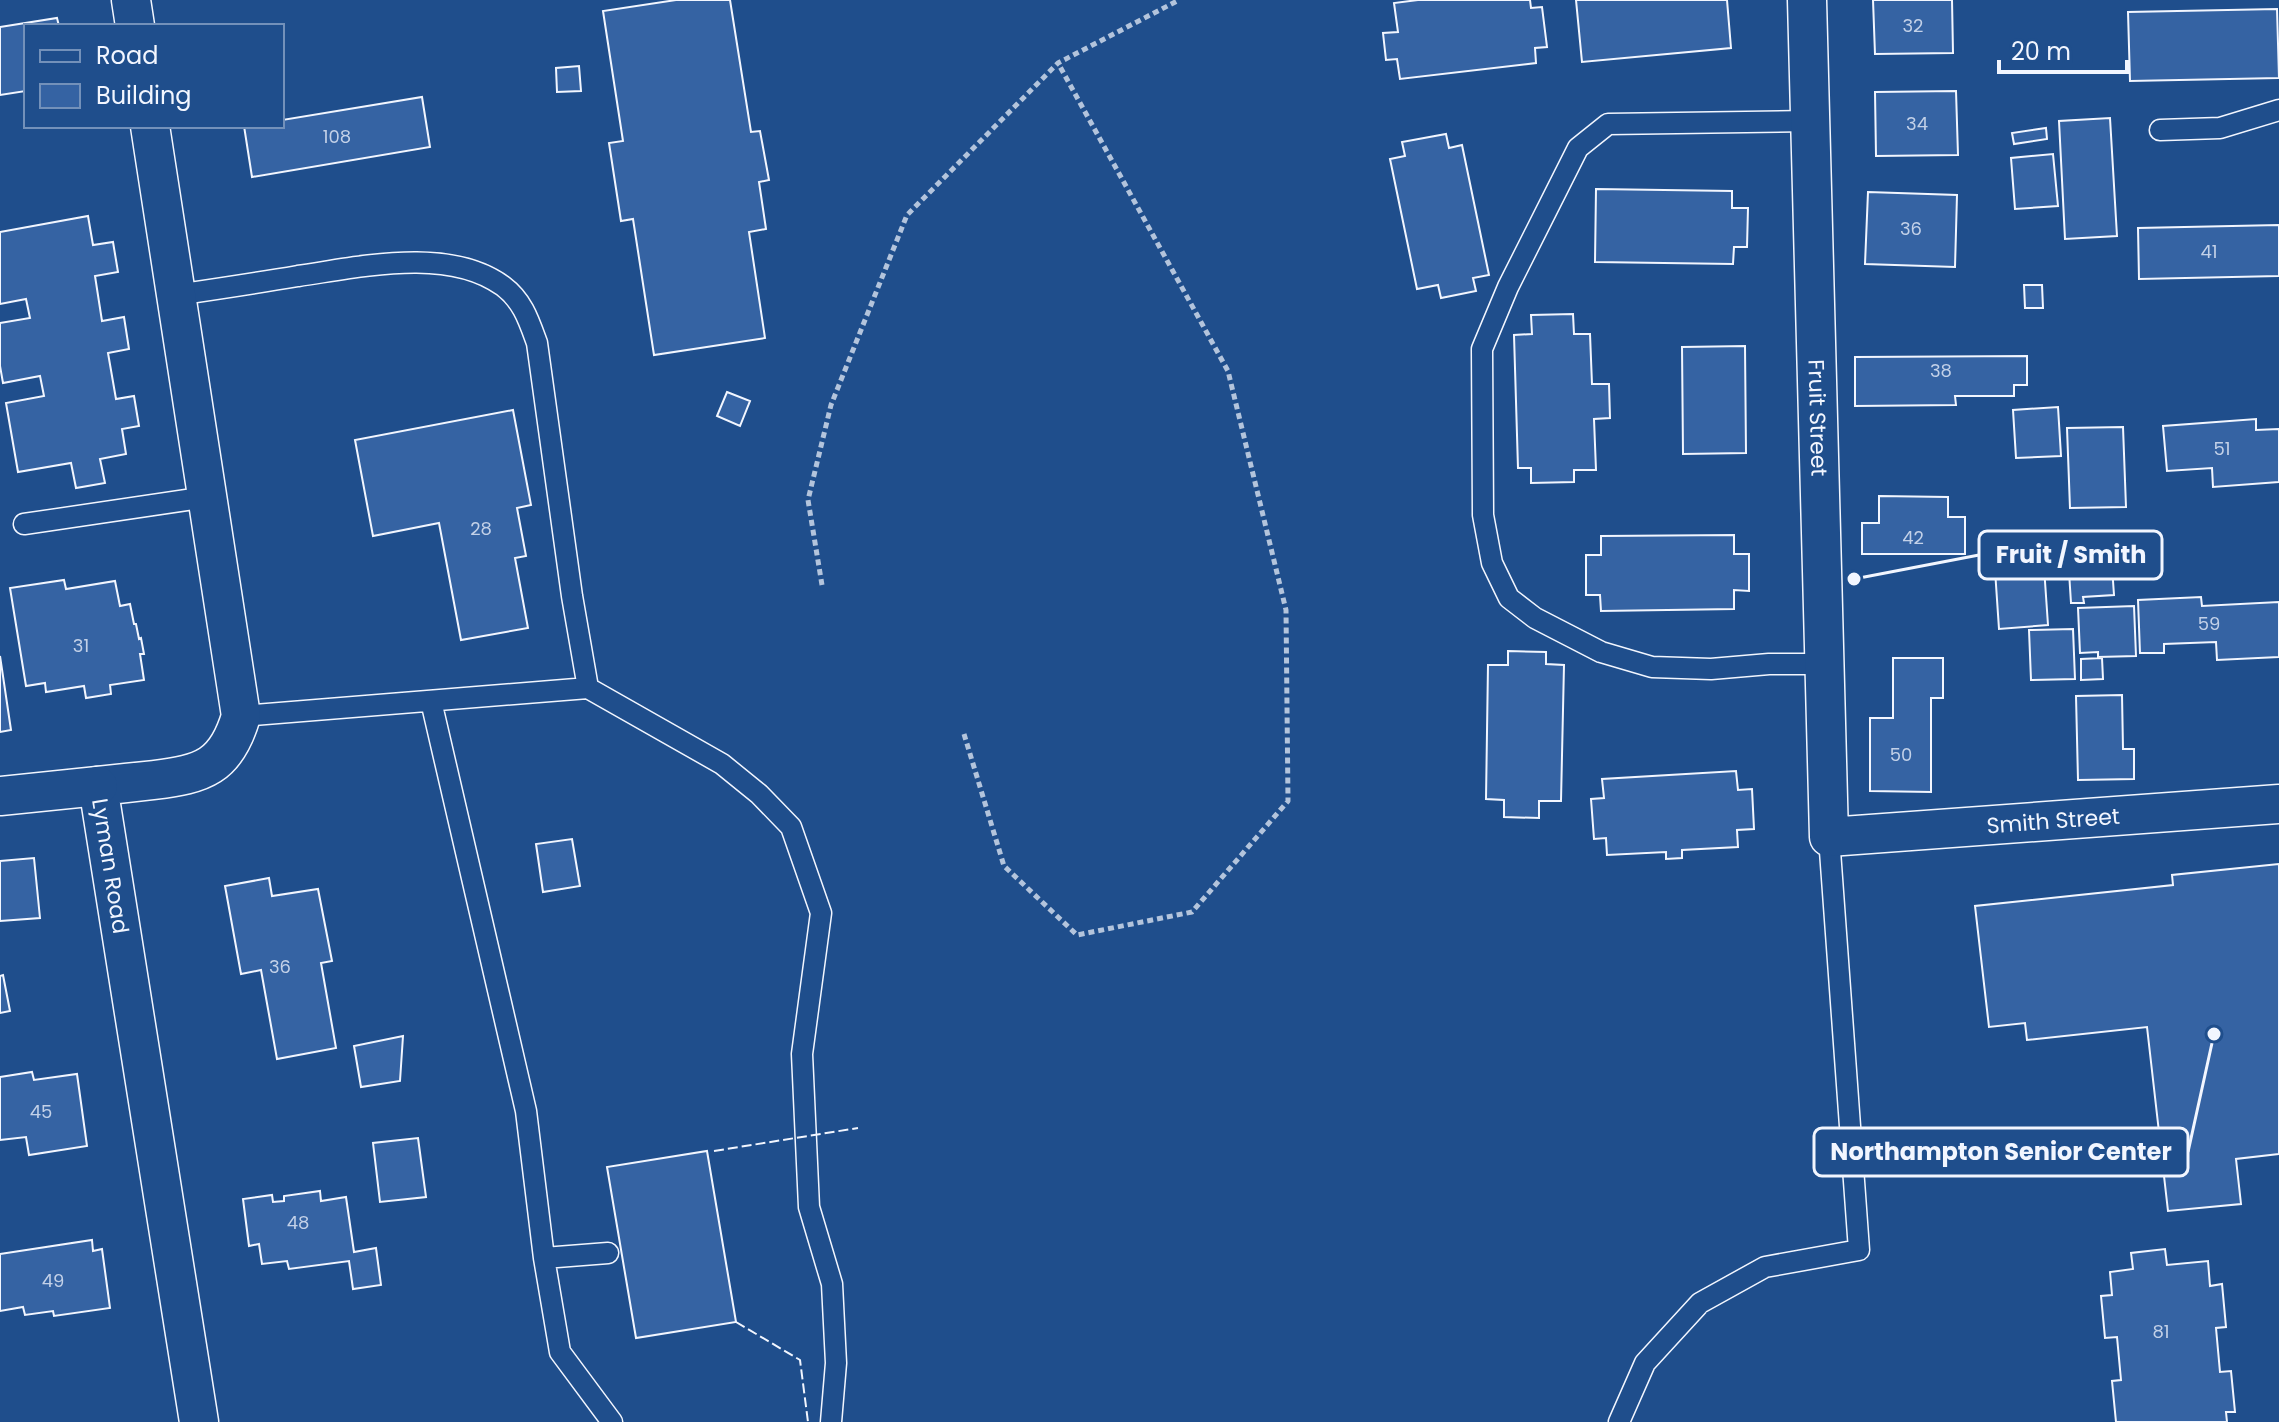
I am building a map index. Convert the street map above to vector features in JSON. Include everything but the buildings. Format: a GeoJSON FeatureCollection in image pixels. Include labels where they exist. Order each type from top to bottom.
{"type":"FeatureCollection","features":[{"type":"Feature","properties":{"kind":"street"},"geometry":{"type":"LineString","coordinates":[[131,0],[135,24]]}},
{"type":"Feature","properties":{"kind":"street","name":"Fruit Street"},"geometry":{"type":"LineString","coordinates":[[1807,0],[1829,837]]}},
{"type":"Feature","properties":{"kind":"street"},"geometry":{"type":"LineString","coordinates":[[150,128],[241,716]]}},
{"type":"Feature","properties":{"kind":"street","name":"Lyman Road"},"geometry":{"type":"LineString","coordinates":[[199,1422],[98,786],[187,776],[201,771],[227,749],[241,716]]}},
{"type":"Feature","properties":{"kind":"street"},"geometry":{"type":"LineString","coordinates":[[0,796],[98,786]]}},
{"type":"Feature","properties":{"kind":"street","name":"Smith Street"},"geometry":{"type":"LineString","coordinates":[[1829,837],[2279,804]]}},
{"type":"Feature","properties":{"kind":"lane"},"geometry":{"type":"LineString","coordinates":[[2160,130],[2220,128],[2279,110]]}},
{"type":"Feature","properties":{"kind":"lane"},"geometry":{"type":"LineString","coordinates":[[1809,121],[1608,124],[1578,148],[1508,287],[1482,349],[1483,515],[1492,563],[1509,598],[1535,618],[1601,652],[1652,667],[1711,669],[1769,664],[1823,664]]}},
{"type":"Feature","properties":{"kind":"lane"},"geometry":{"type":"LineString","coordinates":[[176,295],[395,262],[441,264],[476,273],[503,286],[524,307],[537,343],[588,688]]}},
{"type":"Feature","properties":{"kind":"lane"},"geometry":{"type":"LineString","coordinates":[[24,524],[207,497]]}},
{"type":"Feature","properties":{"kind":"lane"},"geometry":{"type":"LineString","coordinates":[[241,716],[588,688],[722,764],[759,794],[791,827],[821,913],[802,1054],[809,1207],[832,1284],[836,1363],[831,1422]]}},
{"type":"Feature","properties":{"kind":"lane"},"geometry":{"type":"LineString","coordinates":[[431,701],[526,1111],[544,1258],[560,1352],[612,1422]]}},
{"type":"Feature","properties":{"kind":"lane"},"geometry":{"type":"LineString","coordinates":[[1619,1422],[1645,1363],[1700,1303],[1765,1267],[1859,1250],[1829,837]]}},
{"type":"Feature","properties":{"kind":"lane"},"geometry":{"type":"LineString","coordinates":[[544,1258],[608,1253]]}},
{"type":"Feature","properties":{"kind":"path"},"geometry":{"type":"LineString","coordinates":[[822,585],[808,500],[831,405],[907,215],[1058,63],[1179,0]]}},
{"type":"Feature","properties":{"kind":"path"},"geometry":{"type":"LineString","coordinates":[[964,734],[1004,866],[1077,935],[1192,912],[1288,801],[1286,610],[1228,371],[1058,63]]}},
{"type":"Feature","properties":{"kind":"fence"},"geometry":{"type":"LineString","coordinates":[[714,1151],[858,1128]]}},
{"type":"Feature","properties":{"kind":"fence"},"geometry":{"type":"LineString","coordinates":[[736,1322],[800,1360],[808,1422]]}},
{"type":"Feature","properties":{"kind":"place","name":"Fruit / Smith"},"geometry":{"type":"Point","coordinates":[1854,579]}},
{"type":"Feature","properties":{"kind":"place","name":"Northampton Senior Center"},"geometry":{"type":"Point","coordinates":[2214,1034]}}]}
